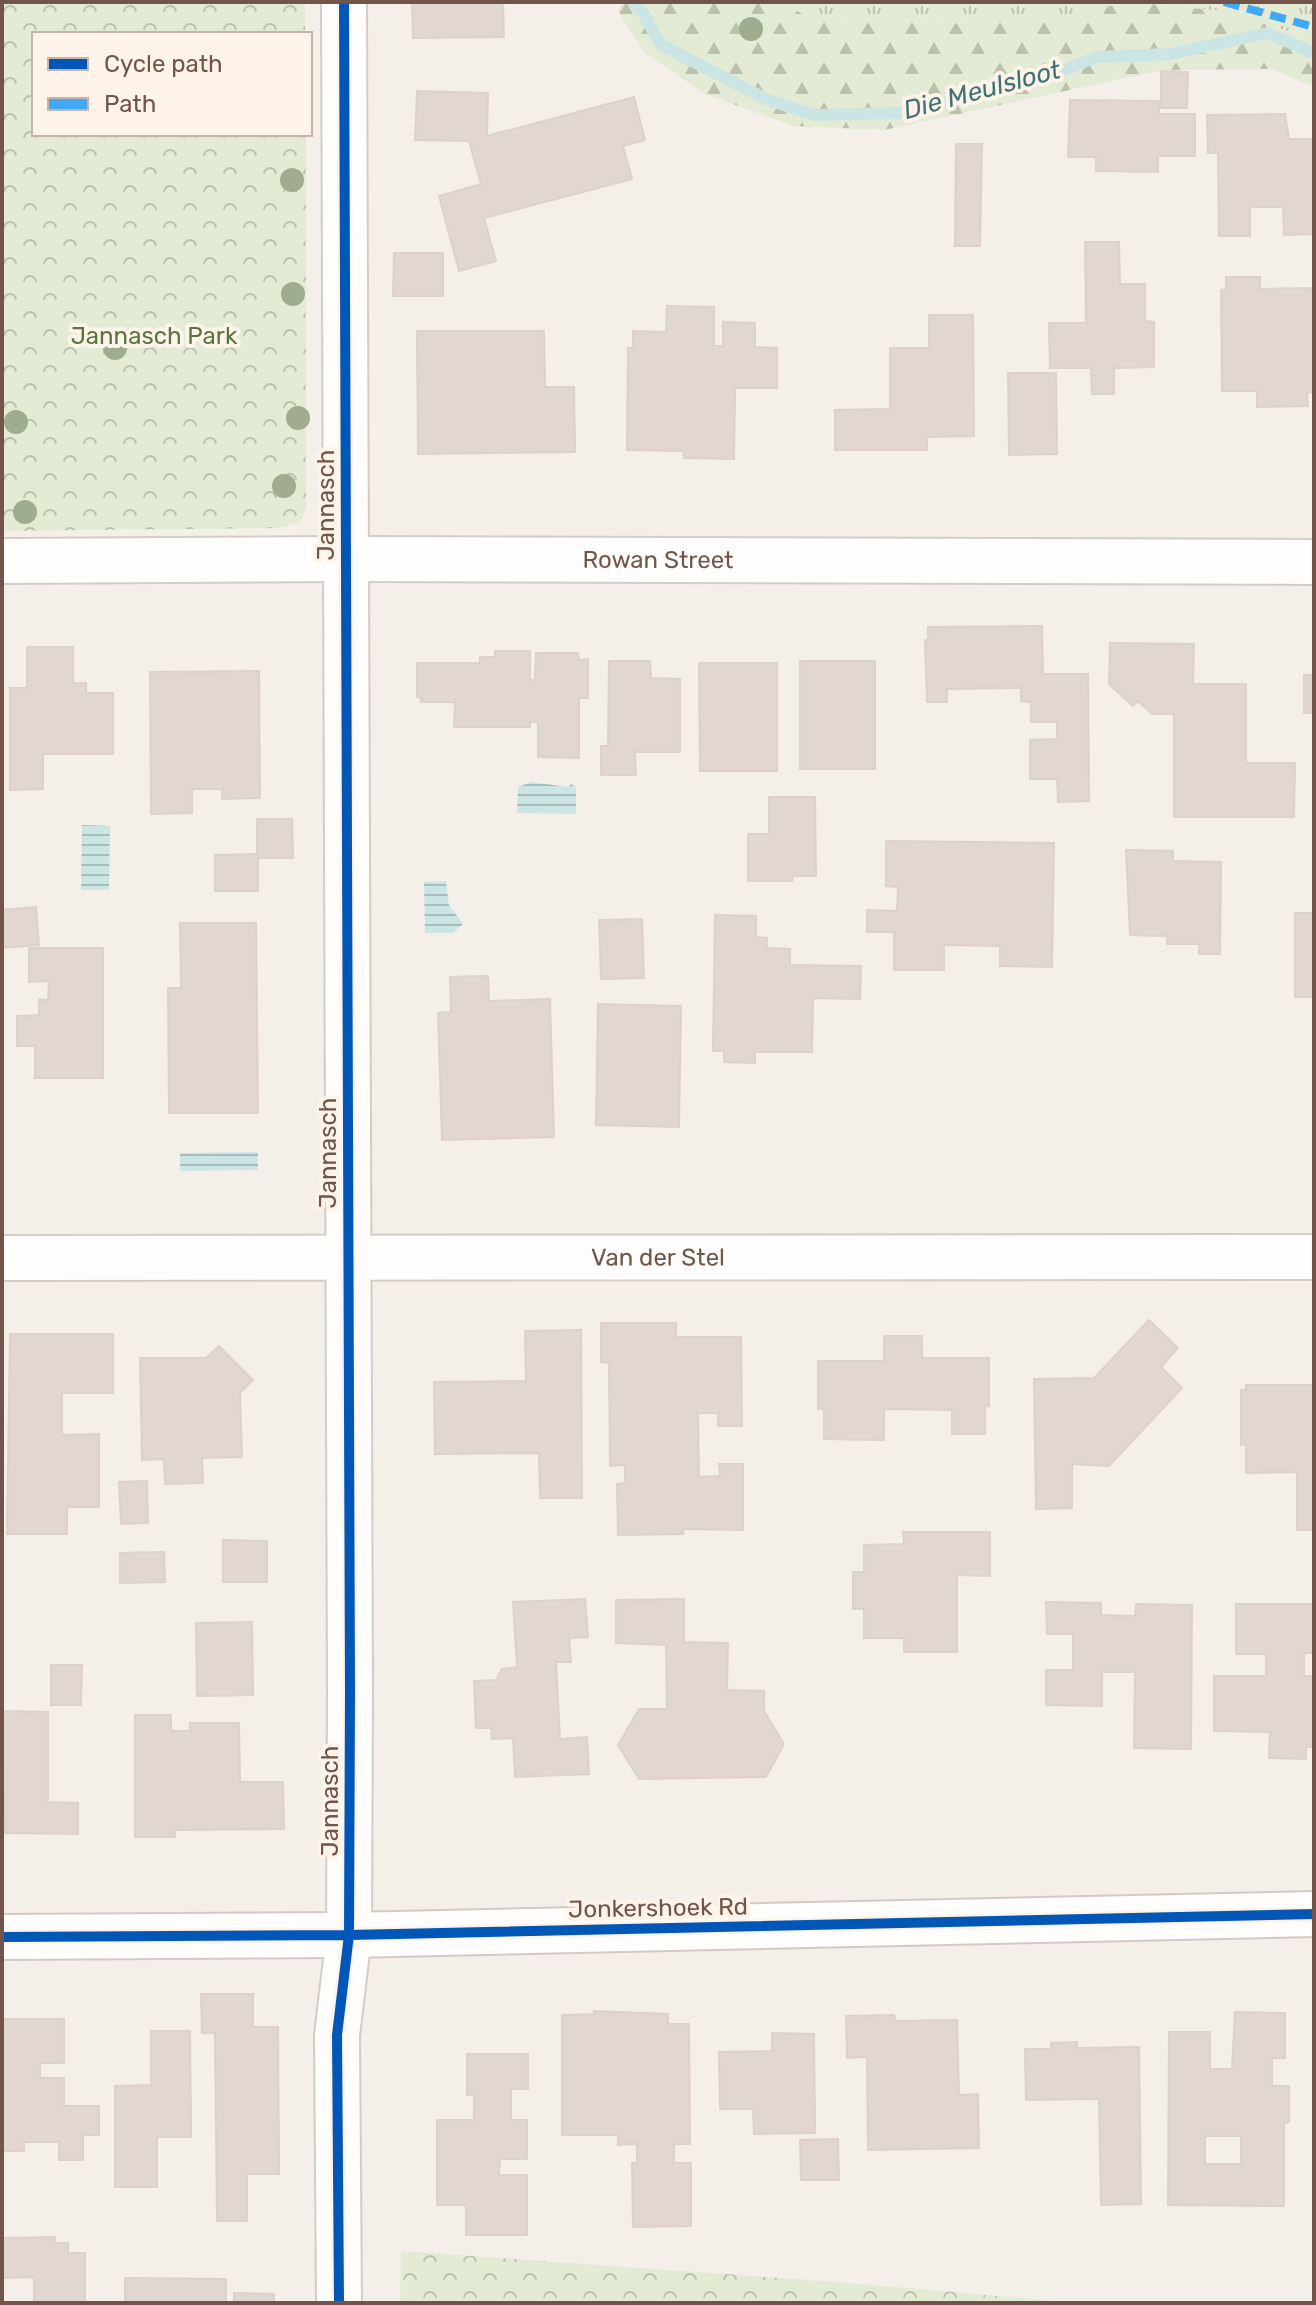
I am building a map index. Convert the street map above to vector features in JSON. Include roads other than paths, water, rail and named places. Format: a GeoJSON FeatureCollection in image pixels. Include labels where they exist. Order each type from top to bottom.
{"type":"FeatureCollection","features":[{"type":"Feature","properties":{"kind":"street","name":"Jannasch"},"geometry":{"type":"LineString","coordinates":[[339,2303],[337,2035],[349,1935],[344,2]]}},
{"type":"Feature","properties":{"kind":"street","name":"Rowan Street"},"geometry":{"type":"LineString","coordinates":[[2,561],[1314,562]]}},
{"type":"Feature","properties":{"kind":"street","name":"Van der Stel"},"geometry":{"type":"LineString","coordinates":[[2,1258],[1314,1257]]}},
{"type":"Feature","properties":{"kind":"street","name":"Jonkershoek Rd"},"geometry":{"type":"LineString","coordinates":[[2,1937],[349,1935],[1314,1914]]}},
{"type":"Feature","properties":{"kind":"water"},"geometry":{"type":"Polygon","coordinates":[[[531,782],[568,787],[571,784],[576,787],[576,814],[517,813],[518,787],[531,782]]]}},
{"type":"Feature","properties":{"kind":"water"},"geometry":{"type":"Polygon","coordinates":[[[82,825],[110,826],[109,890],[81,890],[82,825]]]}},
{"type":"Feature","properties":{"kind":"water"},"geometry":{"type":"Polygon","coordinates":[[[446,881],[449,905],[463,924],[453,933],[425,933],[424,882],[446,881]]]}},
{"type":"Feature","properties":{"kind":"water"},"geometry":{"type":"Polygon","coordinates":[[[258,1152],[258,1170],[180,1171],[180,1153],[258,1152]]]}},
{"type":"Feature","properties":{"kind":"waterway","name":"Die Meulsloot"},"geometry":{"type":"LineString","coordinates":[[633,2],[661,45],[768,100],[815,115],[898,113],[1042,79],[1096,57],[1171,54],[1267,33],[1314,53]]}},
{"type":"Feature","properties":{"kind":"park label","name":"Jannasch Park"},"geometry":{"type":"Point","coordinates":[154,336]}}]}
